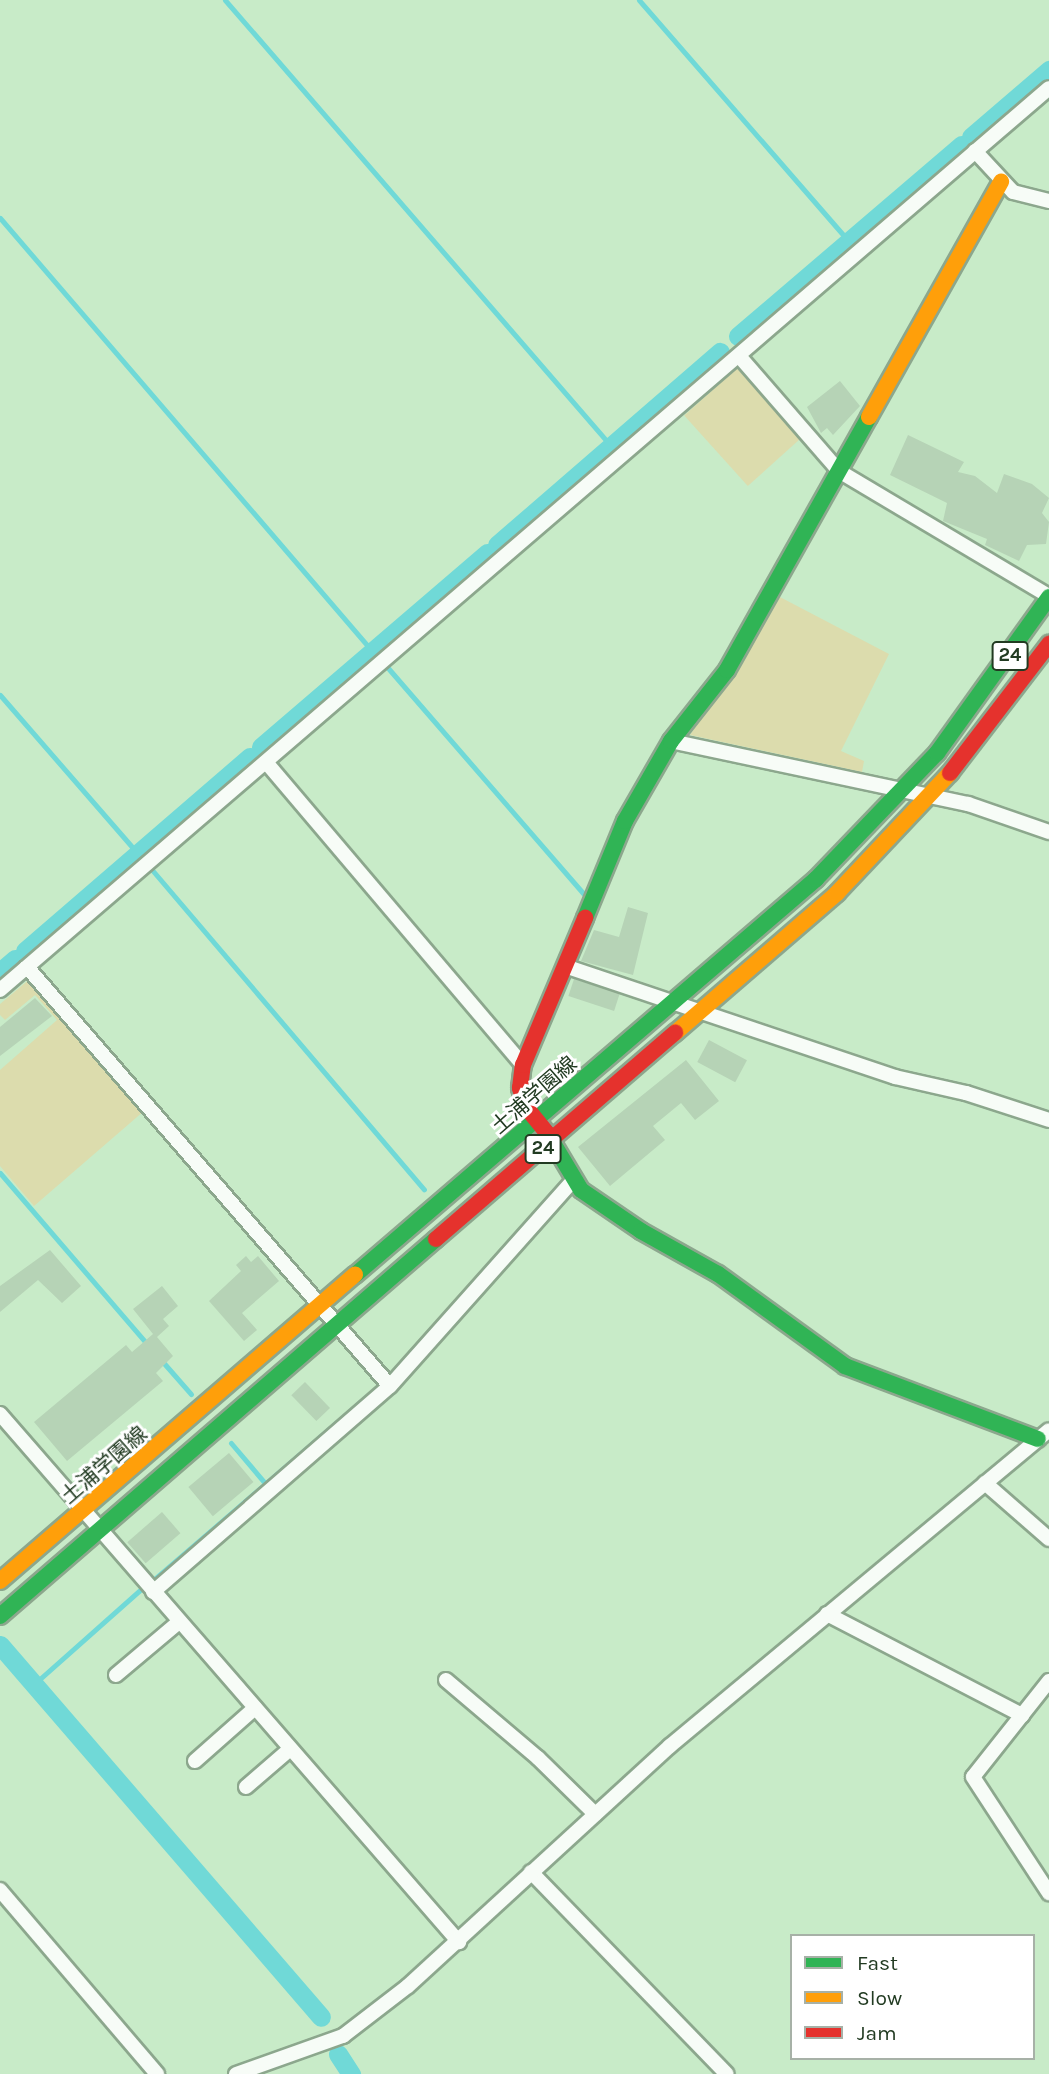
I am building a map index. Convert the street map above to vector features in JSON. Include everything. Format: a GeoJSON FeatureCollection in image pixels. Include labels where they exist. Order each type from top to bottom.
{"type":"FeatureCollection","features":[{"type":"Feature","properties":{"kind":"main road"},"geometry":{"type":"LineString","coordinates":[[1001,182],[727,670],[671,741],[625,821],[523,1065],[520,1088],[536,1121],[553,1140],[581,1190],[642,1231],[718,1274],[845,1366],[1043,1434]]}},
{"type":"Feature","properties":{"kind":"main road","name":"土浦学園線"},"geometry":{"type":"LineString","coordinates":[[0,1581],[816,879],[903,790],[969,714],[1049,596]]}},
{"type":"Feature","properties":{"kind":"main road","name":"24"},"geometry":{"type":"LineString","coordinates":[[0,1616],[702,1013],[837,893],[932,796],[1049,644]]}},
{"type":"Feature","properties":{"kind":"street"},"geometry":{"type":"LineString","coordinates":[[0,990],[1049,88]]}},
{"type":"Feature","properties":{"kind":"street"},"geometry":{"type":"LineString","coordinates":[[975,150],[1001,182],[1013,192],[1049,201]]}},
{"type":"Feature","properties":{"kind":"street"},"geometry":{"type":"LineString","coordinates":[[738,356],[839,471],[1049,596]]}},
{"type":"Feature","properties":{"kind":"street"},"geometry":{"type":"LineString","coordinates":[[671,741],[932,796],[1049,832]]}},
{"type":"Feature","properties":{"kind":"street"},"geometry":{"type":"LineString","coordinates":[[266,762],[523,1065]]}},
{"type":"Feature","properties":{"kind":"street"},"geometry":{"type":"LineString","coordinates":[[565,965],[895,1077],[966,1093],[1049,1120]]}},
{"type":"Feature","properties":{"kind":"street"},"geometry":{"type":"LineString","coordinates":[[27,967],[390,1386]]}},
{"type":"Feature","properties":{"kind":"street"},"geometry":{"type":"LineString","coordinates":[[153,1592],[390,1386],[575,1178]]}},
{"type":"Feature","properties":{"kind":"street"},"geometry":{"type":"LineString","coordinates":[[0,1414],[459,1942]]}},
{"type":"Feature","properties":{"kind":"street"},"geometry":{"type":"LineString","coordinates":[[236,2074],[343,2036],[459,1942],[595,1814],[827,1614],[1043,1434]]}},
{"type":"Feature","properties":{"kind":"street"},"geometry":{"type":"LineString","coordinates":[[985,1483],[1049,1539]]}},
{"type":"Feature","properties":{"kind":"street"},"geometry":{"type":"LineString","coordinates":[[827,1614],[1022,1715]]}},
{"type":"Feature","properties":{"kind":"street"},"geometry":{"type":"LineString","coordinates":[[116,1675],[179,1622]]}},
{"type":"Feature","properties":{"kind":"street"},"geometry":{"type":"LineString","coordinates":[[446,1680],[538,1758],[595,1814]]}},
{"type":"Feature","properties":{"kind":"street"},"geometry":{"type":"LineString","coordinates":[[1049,1681],[973,1777],[1049,1893]]}},
{"type":"Feature","properties":{"kind":"street"},"geometry":{"type":"LineString","coordinates":[[195,1761],[255,1708]]}},
{"type":"Feature","properties":{"kind":"street"},"geometry":{"type":"LineString","coordinates":[[246,1787],[290,1749]]}},
{"type":"Feature","properties":{"kind":"street"},"geometry":{"type":"LineString","coordinates":[[531,1872],[727,2074]]}},
{"type":"Feature","properties":{"kind":"street"},"geometry":{"type":"LineString","coordinates":[[0,1890],[157,2074]]}},
{"type":"Feature","properties":{"kind":"green space"},"geometry":{"type":"Polygon","coordinates":[[[737,368],[801,439],[748,486],[684,416],[737,368]]]}},
{"type":"Feature","properties":{"kind":"green space"},"geometry":{"type":"Polygon","coordinates":[[[778,596],[889,654],[841,751],[864,761],[862,772],[690,735],[778,596]]]}},
{"type":"Feature","properties":{"kind":"green space"},"geometry":{"type":"Polygon","coordinates":[[[31,978],[144,1111],[34,1206],[0,1166],[0,1070],[57,1020],[35,995],[5,1020],[0,1015],[0,1004],[31,978]]]}},
{"type":"Feature","properties":{"kind":"building"},"geometry":{"type":"Polygon","coordinates":[[[840,381],[860,406],[833,435],[827,428],[821,433],[807,407],[840,381]]]}},
{"type":"Feature","properties":{"kind":"building"},"geometry":{"type":"Polygon","coordinates":[[[908,435],[964,462],[958,472],[975,476],[997,493],[1004,474],[1032,484],[1049,498],[1042,513],[1049,522],[1046,544],[1027,545],[1019,561],[985,545],[987,539],[943,521],[947,503],[890,475],[908,435]]]}},
{"type":"Feature","properties":{"kind":"building"},"geometry":{"type":"Polygon","coordinates":[[[628,907],[648,913],[633,975],[581,961],[594,930],[619,937],[628,907]]]}},
{"type":"Feature","properties":{"kind":"building"},"geometry":{"type":"Polygon","coordinates":[[[574,979],[620,994],[614,1011],[568,996],[574,979]]]}},
{"type":"Feature","properties":{"kind":"building"},"geometry":{"type":"Polygon","coordinates":[[[35,998],[52,1016],[0,1056],[0,1027],[35,998]]]}},
{"type":"Feature","properties":{"kind":"building"},"geometry":{"type":"Polygon","coordinates":[[[709,1040],[747,1060],[735,1082],[697,1062],[709,1040]]]}},
{"type":"Feature","properties":{"kind":"building"},"geometry":{"type":"Polygon","coordinates":[[[686,1060],[719,1101],[695,1120],[681,1103],[653,1126],[665,1140],[610,1186],[578,1147],[686,1060]]]}},
{"type":"Feature","properties":{"kind":"building"},"geometry":{"type":"Polygon","coordinates":[[[50,1250],[81,1286],[62,1303],[38,1280],[0,1312],[0,1286],[50,1250]]]}},
{"type":"Feature","properties":{"kind":"building"},"geometry":{"type":"Polygon","coordinates":[[[246,1256],[251,1262],[258,1256],[279,1281],[242,1313],[257,1330],[244,1341],[209,1301],[241,1271],[236,1265],[246,1256]]]}},
{"type":"Feature","properties":{"kind":"building"},"geometry":{"type":"Polygon","coordinates":[[[162,1286],[178,1306],[163,1319],[169,1326],[157,1337],[173,1356],[156,1373],[163,1381],[67,1461],[34,1422],[126,1345],[132,1352],[153,1334],[133,1309],[162,1286]]]}},
{"type":"Feature","properties":{"kind":"building"},"geometry":{"type":"Polygon","coordinates":[[[305,1382],[330,1408],[316,1421],[291,1395],[305,1382]]]}},
{"type":"Feature","properties":{"kind":"building"},"geometry":{"type":"Polygon","coordinates":[[[229,1453],[253,1482],[213,1516],[188,1487],[229,1453]]]}},
{"type":"Feature","properties":{"kind":"building"},"geometry":{"type":"Polygon","coordinates":[[[162,1512],[180,1533],[146,1563],[127,1542],[162,1512]]]}},
{"type":"Feature","properties":{"kind":"waterway"},"geometry":{"type":"LineString","coordinates":[[225,0],[611,446]]}},
{"type":"Feature","properties":{"kind":"waterway"},"geometry":{"type":"LineString","coordinates":[[639,0],[849,242]]}},
{"type":"Feature","properties":{"kind":"waterway"},"geometry":{"type":"LineString","coordinates":[[971,137],[1049,70]]}},
{"type":"Feature","properties":{"kind":"waterway"},"geometry":{"type":"LineString","coordinates":[[738,336],[962,145]]}},
{"type":"Feature","properties":{"kind":"waterway"},"geometry":{"type":"LineString","coordinates":[[0,218],[373,652]]}},
{"type":"Feature","properties":{"kind":"waterway"},"geometry":{"type":"LineString","coordinates":[[497,545],[720,352]]}},
{"type":"Feature","properties":{"kind":"waterway"},"geometry":{"type":"LineString","coordinates":[[261,747],[487,553]]}},
{"type":"Feature","properties":{"kind":"waterway"},"geometry":{"type":"LineString","coordinates":[[388,668],[584,894]]}},
{"type":"Feature","properties":{"kind":"waterway"},"geometry":{"type":"LineString","coordinates":[[0,695],[138,854]]}},
{"type":"Feature","properties":{"kind":"waterway"},"geometry":{"type":"LineString","coordinates":[[25,951],[250,757]]}},
{"type":"Feature","properties":{"kind":"waterway"},"geometry":{"type":"LineString","coordinates":[[153,871],[424,1189]]}},
{"type":"Feature","properties":{"kind":"waterway"},"geometry":{"type":"LineString","coordinates":[[0,972],[15,959]]}},
{"type":"Feature","properties":{"kind":"waterway"},"geometry":{"type":"LineString","coordinates":[[0,1173],[149,1346]]}},
{"type":"Feature","properties":{"kind":"waterway"},"geometry":{"type":"LineString","coordinates":[[162,1361],[191,1394]]}},
{"type":"Feature","properties":{"kind":"waterway"},"geometry":{"type":"LineString","coordinates":[[151,1582],[367,1396]]}},
{"type":"Feature","properties":{"kind":"waterway"},"geometry":{"type":"LineString","coordinates":[[231,1443],[264,1482]]}},
{"type":"Feature","properties":{"kind":"waterway"},"geometry":{"type":"LineString","coordinates":[[33,1685],[141,1589]]}},
{"type":"Feature","properties":{"kind":"waterway"},"geometry":{"type":"LineString","coordinates":[[0,1645],[321,2017]]}},
{"type":"Feature","properties":{"kind":"waterway"},"geometry":{"type":"LineString","coordinates":[[338,2054],[351,2074]]}},
{"type":"Feature","properties":{"kind":"traffic: fast"},"geometry":{"type":"LineString","coordinates":[[585,918],[625,821],[671,741],[727,670],[869,417]]}},
{"type":"Feature","properties":{"kind":"traffic: fast"},"geometry":{"type":"LineString","coordinates":[[355,1275],[816,879],[937,753],[1049,597]]}},
{"type":"Feature","properties":{"kind":"traffic: fast"},"geometry":{"type":"LineString","coordinates":[[547,1133],[581,1190],[641,1231],[718,1274],[845,1366],[1038,1439]]}},
{"type":"Feature","properties":{"kind":"traffic: fast"},"geometry":{"type":"LineString","coordinates":[[0,1616],[436,1239]]}},
{"type":"Feature","properties":{"kind":"traffic: slow"},"geometry":{"type":"LineString","coordinates":[[869,417],[1001,182]]}},
{"type":"Feature","properties":{"kind":"traffic: slow"},"geometry":{"type":"LineString","coordinates":[[675,1033],[837,893],[950,773]]}},
{"type":"Feature","properties":{"kind":"traffic: slow"},"geometry":{"type":"LineString","coordinates":[[0,1581],[355,1275]]}},
{"type":"Feature","properties":{"kind":"traffic: jam"},"geometry":{"type":"LineString","coordinates":[[950,773],[1049,644]]}},
{"type":"Feature","properties":{"kind":"traffic: jam"},"geometry":{"type":"LineString","coordinates":[[547,1133],[526,1107],[520,1088],[523,1065],[585,918]]}},
{"type":"Feature","properties":{"kind":"traffic: jam"},"geometry":{"type":"LineString","coordinates":[[436,1239],[675,1033]]}}]}
